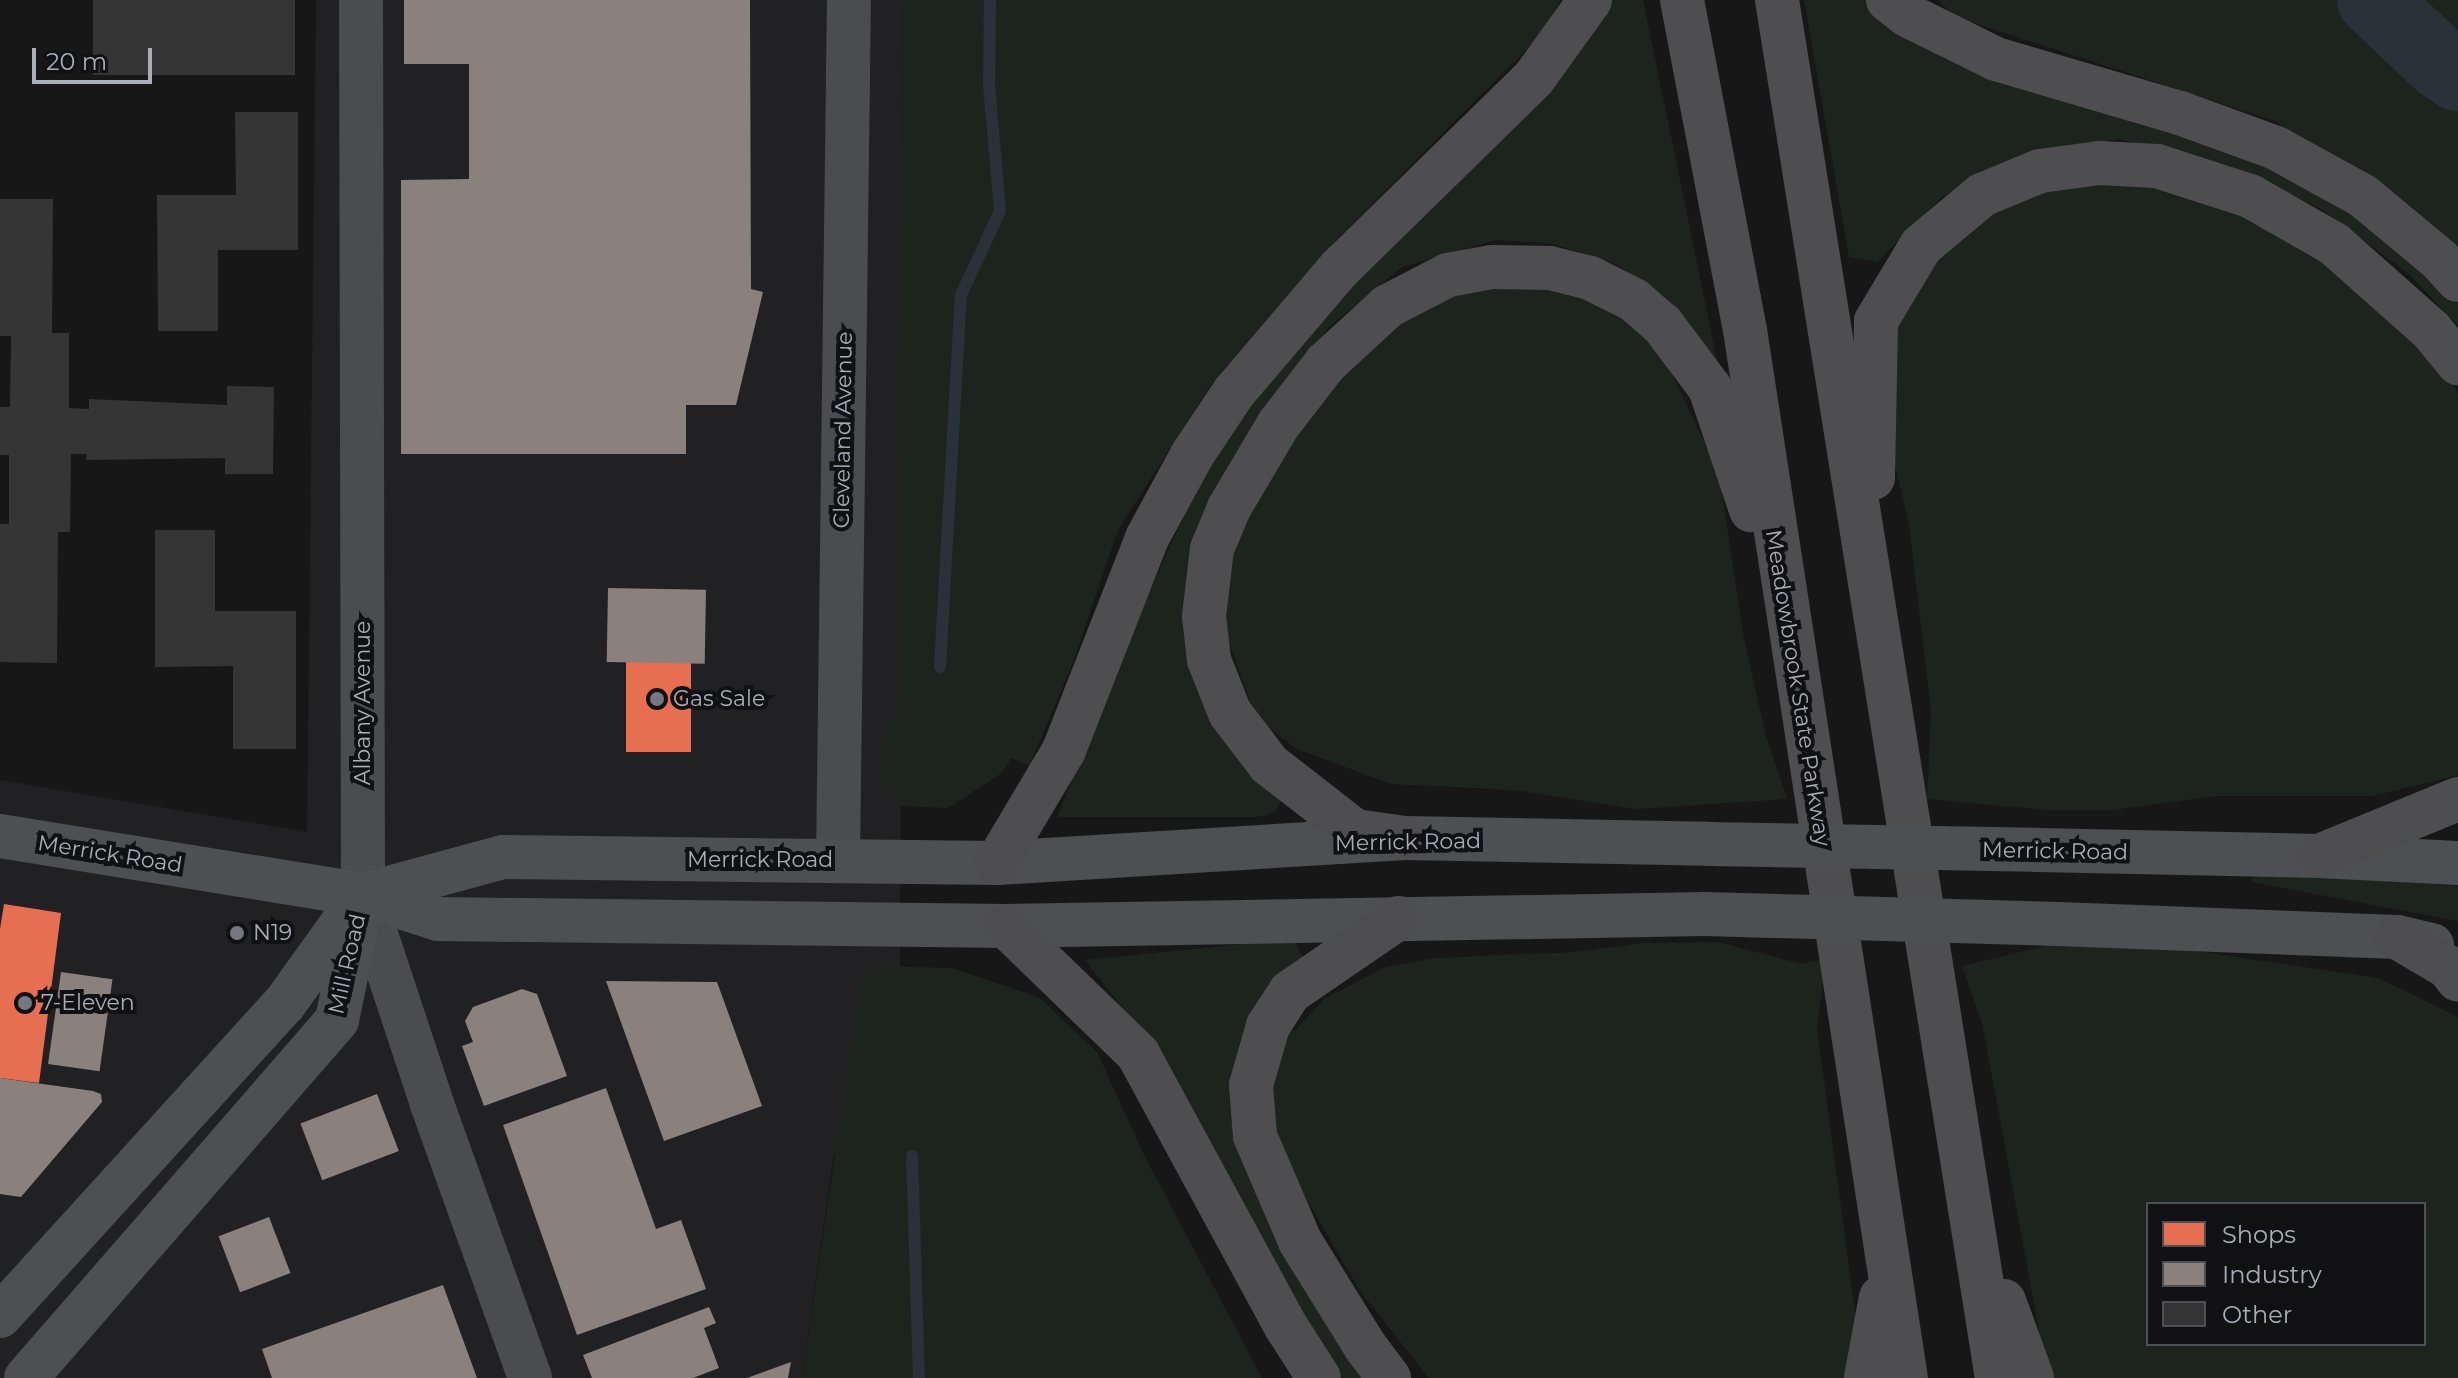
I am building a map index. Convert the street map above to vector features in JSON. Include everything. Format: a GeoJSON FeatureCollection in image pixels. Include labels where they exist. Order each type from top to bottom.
{"type":"FeatureCollection","features":[{"type":"Feature","properties":{"kind":"highway"},"geometry":{"type":"LineString","coordinates":[[997,863],[1064,750],[1147,538],[1192,455],[1234,392],[1339,269],[1534,78],[1590,0]]}},
{"type":"Feature","properties":{"kind":"highway","name":"Meadowbrook State Parkway"},"geometry":{"type":"LineString","coordinates":[[1682,0],[1745,330],[1906,1378]]}},
{"type":"Feature","properties":{"kind":"highway"},"geometry":{"type":"LineString","coordinates":[[1777,0],[1997,1378]]}},
{"type":"Feature","properties":{"kind":"highway"},"geometry":{"type":"LineString","coordinates":[[1888,0],[1907,15],[1996,59],[2180,113],[2276,148],[2363,196],[2439,259],[2458,280]]}},
{"type":"Feature","properties":{"kind":"highway"},"geometry":{"type":"LineString","coordinates":[[1870,596],[1876,321],[1921,246],[1982,195],[2040,171],[2099,163],[2157,166],[2250,196],[2334,244],[2431,330],[2458,363]]}},
{"type":"Feature","properties":{"kind":"highway"},"geometry":{"type":"LineString","coordinates":[[1405,838],[1355,831],[1269,764],[1230,713],[1209,660],[1204,616],[1212,549],[1229,508],[1278,425],[1326,363],[1388,306],[1448,275],[1492,267],[1550,268],[1590,278],[1634,300],[1662,324],[1710,388],[1787,614]]}},
{"type":"Feature","properties":{"kind":"highway"},"geometry":{"type":"LineString","coordinates":[[2319,856],[2458,799]]}},
{"type":"Feature","properties":{"kind":"highway"},"geometry":{"type":"LineString","coordinates":[[1389,1378],[1365,1346],[1300,1241],[1255,1136],[1251,1085],[1268,1026],[1290,992],[1398,918]]}},
{"type":"Feature","properties":{"kind":"highway"},"geometry":{"type":"LineString","coordinates":[[1006,926],[1138,1054],[1287,1328],[1319,1378]]}},
{"type":"Feature","properties":{"kind":"highway"},"geometry":{"type":"LineString","coordinates":[[2397,937],[2448,967],[2458,980]]}},
{"type":"Feature","properties":{"kind":"highway"},"geometry":{"type":"LineString","coordinates":[[1972,1215],[2032,1378]]}},
{"type":"Feature","properties":{"kind":"highway"},"geometry":{"type":"LineString","coordinates":[[1866,1378],[1887,1267]]}},
{"type":"Feature","properties":{"kind":"main road","name":"Merrick Road"},"geometry":{"type":"LineString","coordinates":[[0,836],[363,895],[438,919],[1006,926],[1704,914],[2397,937],[2458,950]]}},
{"type":"Feature","properties":{"kind":"main road","name":"Merrick Road"},"geometry":{"type":"LineString","coordinates":[[363,895],[503,857],[997,863],[1405,838],[2319,856],[2458,863]]}},
{"type":"Feature","properties":{"kind":"main road","name":"Mill Road"},"geometry":{"type":"LineString","coordinates":[[0,1316],[285,1003],[363,895]]}},
{"type":"Feature","properties":{"kind":"main road","name":"Mill Road"},"geometry":{"type":"LineString","coordinates":[[26,1378],[337,1020],[363,895]]}},
{"type":"Feature","properties":{"kind":"street","name":"Albany Avenue"},"geometry":{"type":"LineString","coordinates":[[361,0],[363,895],[439,1124],[530,1378]]}},
{"type":"Feature","properties":{"kind":"street","name":"Cleveland Avenue"},"geometry":{"type":"LineString","coordinates":[[838,860],[849,0]]}},
{"type":"Feature","properties":{"kind":"shaded area"},"geometry":{"type":"Polygon","coordinates":[[[316,0],[903,0],[900,993],[833,1159],[802,1378],[0,1378],[0,780],[307,832],[316,0]]]}},
{"type":"Feature","properties":{"kind":"shaded area"},"geometry":{"type":"Polygon","coordinates":[[[903,0],[1561,0],[1538,38],[1335,241],[1212,383],[1118,530],[1073,663],[1029,766],[1012,758],[1000,774],[948,808],[900,806],[879,786],[886,724],[899,713],[903,0]]]}},
{"type":"Feature","properties":{"kind":"shaded area"},"geometry":{"type":"Polygon","coordinates":[[[1608,0],[1643,0],[1721,380],[1664,296],[1615,264],[1550,243],[1496,240],[1402,267],[1328,328],[1255,427],[1191,559],[1282,800],[1275,812],[1258,817],[1057,817],[1139,614],[1208,463],[1280,364],[1608,0]]]}},
{"type":"Feature","properties":{"kind":"shaded area"},"geometry":{"type":"Polygon","coordinates":[[[1804,0],[1867,0],[2117,113],[2322,186],[2413,256],[2458,303],[2458,326],[2408,273],[2318,207],[2225,164],[2119,139],[2026,153],[1943,196],[1877,262],[1849,257],[1804,0]]]}},
{"type":"Feature","properties":{"kind":"shaded area"},"geometry":{"type":"Polygon","coordinates":[[[1938,0],[2458,0],[2458,254],[2275,121],[1956,17],[1938,0]]]}},
{"type":"Feature","properties":{"kind":"shaded area"},"geometry":{"type":"Polygon","coordinates":[[[2143,177],[2253,212],[2362,282],[2440,362],[2458,393],[2458,775],[2372,796],[2216,796],[2111,810],[2048,810],[1927,799],[1931,711],[1909,524],[1882,411],[1887,346],[1925,269],[2020,188],[2143,177]]]}},
{"type":"Feature","properties":{"kind":"shaded area"},"geometry":{"type":"Polygon","coordinates":[[[1492,277],[1598,293],[1652,331],[1719,474],[1744,639],[1766,736],[1787,799],[1635,809],[1515,790],[1391,784],[1297,749],[1257,719],[1221,621],[1241,521],[1302,421],[1398,314],[1492,277]]]}},
{"type":"Feature","properties":{"kind":"shaded area"},"geometry":{"type":"Polygon","coordinates":[[[2253,872],[2458,886],[2458,921],[2252,882],[2253,872]]]}},
{"type":"Feature","properties":{"kind":"shaded area"},"geometry":{"type":"Polygon","coordinates":[[[1294,939],[1302,956],[1271,983],[1234,1088],[1370,1378],[1342,1378],[1304,1322],[1173,1072],[1085,960],[1294,939]]]}},
{"type":"Feature","properties":{"kind":"shaded area"},"geometry":{"type":"Polygon","coordinates":[[[1718,942],[1802,964],[1826,959],[1817,1028],[1857,1327],[1858,1378],[1429,1378],[1360,1291],[1286,1164],[1267,1105],[1280,1033],[1296,1030],[1324,999],[1386,967],[1433,958],[1575,952],[1644,943],[1718,942]]]}},
{"type":"Feature","properties":{"kind":"shaded area"},"geometry":{"type":"Polygon","coordinates":[[[2062,942],[2175,948],[2378,978],[2458,1017],[2458,1378],[2048,1378],[1982,1023],[1962,966],[2062,942]]]}},
{"type":"Feature","properties":{"kind":"shaded area"},"geometry":{"type":"Polygon","coordinates":[[[863,966],[952,968],[1040,998],[1097,1052],[1145,1157],[1262,1378],[802,1378],[863,966]]]}},
{"type":"Feature","properties":{"kind":"building: Shops"},"geometry":{"type":"Polygon","coordinates":[[[626,662],[691,662],[691,752],[626,752],[626,662]]]}},
{"type":"Feature","properties":{"kind":"building: Shops","name":"7-Eleven"},"geometry":{"type":"Polygon","coordinates":[[[4,904],[61,913],[39,1083],[0,1078],[0,929],[4,904]]]}},
{"type":"Feature","properties":{"kind":"building: Industry"},"geometry":{"type":"Polygon","coordinates":[[[404,0],[750,0],[751,289],[763,292],[736,405],[686,405],[686,454],[401,454],[401,180],[469,179],[469,64],[404,64],[404,0]]]}},
{"type":"Feature","properties":{"kind":"building: Industry"},"geometry":{"type":"Polygon","coordinates":[[[608,588],[706,590],[705,664],[607,662],[608,588]]]}},
{"type":"Feature","properties":{"kind":"building: Industry"},"geometry":{"type":"Polygon","coordinates":[[[61,972],[112,979],[100,1071],[48,1064],[61,972]]]}},
{"type":"Feature","properties":{"kind":"building: Industry"},"geometry":{"type":"Polygon","coordinates":[[[606,981],[717,982],[762,1106],[664,1141],[606,981]]]}},
{"type":"Feature","properties":{"kind":"building: Industry"},"geometry":{"type":"Polygon","coordinates":[[[522,989],[537,994],[567,1076],[484,1106],[462,1046],[473,1042],[465,1021],[473,1007],[522,989]]]}},
{"type":"Feature","properties":{"kind":"building: Industry"},"geometry":{"type":"Polygon","coordinates":[[[0,1078],[101,1094],[102,1102],[21,1197],[0,1194],[0,1078]]]}},
{"type":"Feature","properties":{"kind":"building: Industry"},"geometry":{"type":"Polygon","coordinates":[[[606,1088],[656,1229],[681,1220],[706,1289],[577,1335],[503,1125],[606,1088]]]}},
{"type":"Feature","properties":{"kind":"building: Industry"},"geometry":{"type":"Polygon","coordinates":[[[377,1094],[399,1151],[322,1180],[300,1123],[377,1094]]]}},
{"type":"Feature","properties":{"kind":"building: Industry"},"geometry":{"type":"Polygon","coordinates":[[[269,1217],[291,1273],[240,1292],[219,1236],[269,1217]]]}},
{"type":"Feature","properties":{"kind":"building: Industry"},"geometry":{"type":"Polygon","coordinates":[[[443,1285],[477,1378],[272,1378],[262,1349],[443,1285]]]}},
{"type":"Feature","properties":{"kind":"building: Industry"},"geometry":{"type":"Polygon","coordinates":[[[709,1307],[716,1323],[704,1328],[719,1368],[693,1378],[592,1378],[583,1355],[709,1307]]]}},
{"type":"Feature","properties":{"kind":"building: Industry"},"geometry":{"type":"Polygon","coordinates":[[[791,1362],[788,1378],[747,1378],[791,1362]]]}},
{"type":"Feature","properties":{"kind":"building: Other"},"geometry":{"type":"Polygon","coordinates":[[[93,0],[295,0],[295,75],[93,75],[93,0]]]}},
{"type":"Feature","properties":{"kind":"building: Other"},"geometry":{"type":"Polygon","coordinates":[[[235,112],[298,112],[298,250],[218,250],[218,331],[158,331],[157,195],[236,195],[235,112]]]}},
{"type":"Feature","properties":{"kind":"building: Other"},"geometry":{"type":"Polygon","coordinates":[[[0,199],[53,199],[52,333],[69,333],[69,408],[89,409],[89,399],[227,405],[227,386],[274,387],[273,474],[225,474],[225,458],[86,460],[87,454],[71,454],[70,532],[58,532],[57,663],[0,662],[0,524],[9,524],[9,455],[0,455],[0,407],[10,407],[11,336],[0,336],[0,199]]]}},
{"type":"Feature","properties":{"kind":"building: Other"},"geometry":{"type":"Polygon","coordinates":[[[155,530],[215,530],[215,611],[296,611],[296,749],[233,749],[233,666],[155,667],[155,530]]]}},
{"type":"Feature","properties":{"kind":"waterway"},"geometry":{"type":"LineString","coordinates":[[940,667],[961,295],[1000,211],[989,84],[990,0]]}},
{"type":"Feature","properties":{"kind":"waterway"},"geometry":{"type":"LineString","coordinates":[[2373,0],[2440,63],[2458,75]]}},
{"type":"Feature","properties":{"kind":"waterway"},"geometry":{"type":"LineString","coordinates":[[912,1156],[919,1378]]}},
{"type":"Feature","properties":{"kind":"place","name":"Gas Sale"},"geometry":{"type":"Point","coordinates":[657,699]}},
{"type":"Feature","properties":{"kind":"place","name":"N19"},"geometry":{"type":"Point","coordinates":[237,933]}},
{"type":"Feature","properties":{"kind":"place","name":"7-Eleven"},"geometry":{"type":"Point","coordinates":[25,1003]}}]}
